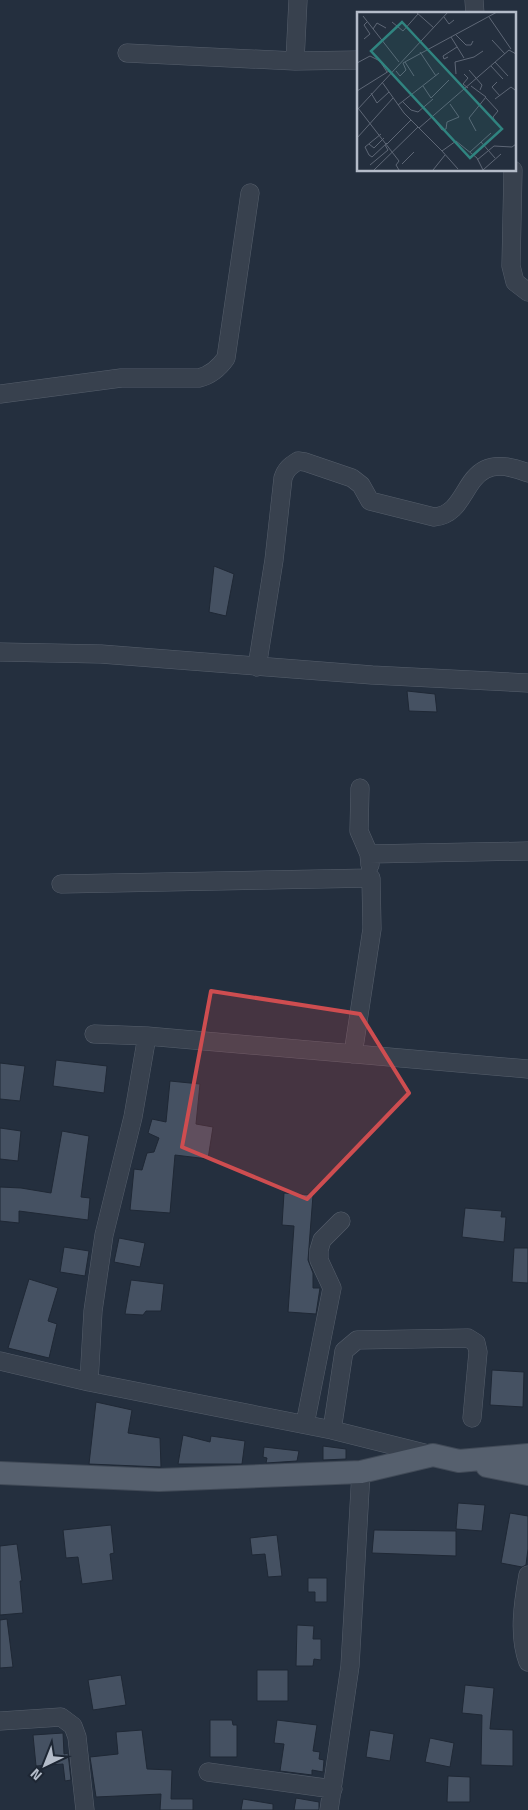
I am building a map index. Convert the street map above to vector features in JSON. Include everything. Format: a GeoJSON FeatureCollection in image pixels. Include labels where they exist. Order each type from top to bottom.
{"type":"FeatureCollection","features":[{"type":"Feature","properties":{"kind":"main road"},"geometry":{"type":"LineString","coordinates":[[0,1473],[159,1480],[361,1472],[433,1455],[528,1474]]}},
{"type":"Feature","properties":{"kind":"main road"},"geometry":{"type":"LineString","coordinates":[[460,1461],[528,1455]]}},
{"type":"Feature","properties":{"kind":"street"},"geometry":{"type":"LineString","coordinates":[[295,61],[298,0]]}},
{"type":"Feature","properties":{"kind":"street"},"geometry":{"type":"LineString","coordinates":[[127,53],[295,61],[357,60]]}},
{"type":"Feature","properties":{"kind":"street"},"geometry":{"type":"LineString","coordinates":[[512,171],[511,266],[514,282],[528,292]]}},
{"type":"Feature","properties":{"kind":"street"},"geometry":{"type":"LineString","coordinates":[[0,394],[121,378],[199,378],[206,376],[220,366],[226,358],[250,193]]}},
{"type":"Feature","properties":{"kind":"street"},"geometry":{"type":"LineString","coordinates":[[257,667],[274,560],[282,478],[291,465],[298,461],[305,462],[352,478],[361,485],[370,501],[434,517],[443,516],[452,509],[478,474],[488,467],[503,466],[528,473]]}},
{"type":"Feature","properties":{"kind":"street"},"geometry":{"type":"LineString","coordinates":[[0,652],[101,654],[257,667],[528,683]]}},
{"type":"Feature","properties":{"kind":"street"},"geometry":{"type":"LineString","coordinates":[[352,1054],[372,930],[372,878],[369,854],[359,831],[360,788]]}},
{"type":"Feature","properties":{"kind":"street"},"geometry":{"type":"LineString","coordinates":[[369,854],[528,851]]}},
{"type":"Feature","properties":{"kind":"street"},"geometry":{"type":"LineString","coordinates":[[61,884],[372,878]]}},
{"type":"Feature","properties":{"kind":"street"},"geometry":{"type":"LineString","coordinates":[[94,1034],[147,1036],[528,1069]]}},
{"type":"Feature","properties":{"kind":"street"},"geometry":{"type":"LineString","coordinates":[[89,1382],[92,1311],[104,1235],[133,1117],[147,1036]]}},
{"type":"Feature","properties":{"kind":"street"},"geometry":{"type":"LineString","coordinates":[[305,1424],[332,1288],[319,1260],[319,1250],[322,1240],[341,1221]]}},
{"type":"Feature","properties":{"kind":"street"},"geometry":{"type":"LineString","coordinates":[[332,1430],[344,1351],[353,1342],[375,1339],[468,1338],[473,1340],[478,1352],[472,1418]]}},
{"type":"Feature","properties":{"kind":"street"},"geometry":{"type":"LineString","coordinates":[[0,1363],[305,1424],[433,1455]]}},
{"type":"Feature","properties":{"kind":"street"},"geometry":{"type":"LineString","coordinates":[[334,1809],[333,1789],[350,1666],[361,1472]]}},
{"type":"Feature","properties":{"kind":"street"},"geometry":{"type":"LineString","coordinates":[[528,1576],[524,1603],[524,1642],[528,1662]]}},
{"type":"Feature","properties":{"kind":"street"},"geometry":{"type":"LineString","coordinates":[[0,1721],[61,1717],[73,1726],[80,1753],[85,1810]]}},
{"type":"Feature","properties":{"kind":"street"},"geometry":{"type":"LineString","coordinates":[[208,1772],[333,1789]]}},
{"type":"Feature","properties":{"kind":"highlighted area"},"geometry":{"type":"Polygon","coordinates":[[[211,991],[360,1014],[409,1093],[307,1199],[182,1147],[211,991]]]}},
{"type":"Feature","properties":{"kind":"building"},"geometry":{"type":"Polygon","coordinates":[[[214,566],[234,574],[226,616],[209,612],[214,566]]]}},
{"type":"Feature","properties":{"kind":"building"},"geometry":{"type":"Polygon","coordinates":[[[407,691],[435,694],[437,712],[409,711],[407,691]]]}},
{"type":"Feature","properties":{"kind":"building"},"geometry":{"type":"Polygon","coordinates":[[[56,1060],[107,1066],[104,1093],[53,1086],[56,1060]]]}},
{"type":"Feature","properties":{"kind":"building"},"geometry":{"type":"Polygon","coordinates":[[[0,1063],[25,1066],[20,1101],[0,1099],[0,1063]]]}},
{"type":"Feature","properties":{"kind":"building"},"geometry":{"type":"Polygon","coordinates":[[[170,1081],[200,1084],[196,1124],[213,1127],[208,1159],[175,1155],[170,1213],[130,1210],[134,1169],[142,1170],[147,1153],[154,1152],[159,1138],[148,1133],[152,1119],[166,1122],[170,1081]]]}},
{"type":"Feature","properties":{"kind":"building"},"geometry":{"type":"Polygon","coordinates":[[[0,1128],[21,1131],[18,1161],[0,1159],[0,1128]]]}},
{"type":"Feature","properties":{"kind":"building"},"geometry":{"type":"Polygon","coordinates":[[[62,1131],[89,1136],[81,1197],[90,1198],[88,1220],[19,1211],[19,1223],[0,1221],[0,1187],[51,1193],[62,1131]]]}},
{"type":"Feature","properties":{"kind":"building"},"geometry":{"type":"Polygon","coordinates":[[[284,1193],[313,1195],[308,1260],[313,1273],[313,1288],[320,1288],[316,1314],[288,1312],[294,1226],[282,1225],[284,1193]]]}},
{"type":"Feature","properties":{"kind":"building"},"geometry":{"type":"Polygon","coordinates":[[[465,1208],[502,1211],[501,1217],[506,1217],[504,1242],[462,1237],[465,1208]]]}},
{"type":"Feature","properties":{"kind":"building"},"geometry":{"type":"Polygon","coordinates":[[[119,1238],[145,1243],[140,1267],[114,1262],[119,1238]]]}},
{"type":"Feature","properties":{"kind":"building"},"geometry":{"type":"Polygon","coordinates":[[[64,1247],[89,1251],[85,1276],[60,1272],[64,1247]]]}},
{"type":"Feature","properties":{"kind":"building"},"geometry":{"type":"Polygon","coordinates":[[[514,1248],[528,1248],[528,1283],[512,1282],[514,1248]]]}},
{"type":"Feature","properties":{"kind":"building"},"geometry":{"type":"Polygon","coordinates":[[[29,1279],[58,1288],[48,1321],[57,1324],[49,1358],[8,1348],[29,1279]]]}},
{"type":"Feature","properties":{"kind":"building"},"geometry":{"type":"Polygon","coordinates":[[[131,1280],[164,1284],[161,1311],[146,1311],[143,1315],[125,1314],[131,1280]]]}},
{"type":"Feature","properties":{"kind":"building"},"geometry":{"type":"Polygon","coordinates":[[[492,1370],[524,1372],[523,1407],[490,1405],[492,1370]]]}},
{"type":"Feature","properties":{"kind":"building"},"geometry":{"type":"Polygon","coordinates":[[[96,1402],[132,1410],[128,1433],[160,1438],[161,1467],[89,1464],[96,1402]]]}},
{"type":"Feature","properties":{"kind":"building"},"geometry":{"type":"Polygon","coordinates":[[[183,1435],[210,1442],[211,1436],[245,1441],[242,1464],[178,1464],[183,1435]]]}},
{"type":"Feature","properties":{"kind":"building"},"geometry":{"type":"Polygon","coordinates":[[[323,1446],[346,1449],[346,1459],[323,1460],[323,1446]]]}},
{"type":"Feature","properties":{"kind":"building"},"geometry":{"type":"Polygon","coordinates":[[[264,1447],[299,1451],[297,1461],[266,1463],[267,1458],[263,1457],[264,1447]]]}},
{"type":"Feature","properties":{"kind":"building"},"geometry":{"type":"Polygon","coordinates":[[[458,1503],[485,1505],[482,1531],[456,1529],[458,1503]]]}},
{"type":"Feature","properties":{"kind":"building"},"geometry":{"type":"Polygon","coordinates":[[[510,1513],[528,1516],[528,1549],[526,1565],[522,1567],[501,1563],[510,1513]]]}},
{"type":"Feature","properties":{"kind":"building"},"geometry":{"type":"Polygon","coordinates":[[[111,1525],[114,1553],[110,1554],[113,1580],[82,1584],[78,1557],[66,1558],[63,1530],[111,1525]]]}},
{"type":"Feature","properties":{"kind":"building"},"geometry":{"type":"Polygon","coordinates":[[[374,1530],[456,1531],[456,1556],[372,1553],[374,1530]]]}},
{"type":"Feature","properties":{"kind":"building"},"geometry":{"type":"Polygon","coordinates":[[[277,1535],[282,1576],[268,1577],[265,1554],[252,1555],[250,1538],[277,1535]]]}},
{"type":"Feature","properties":{"kind":"building"},"geometry":{"type":"Polygon","coordinates":[[[17,1544],[22,1581],[20,1581],[23,1613],[0,1615],[0,1546],[17,1544]]]}},
{"type":"Feature","properties":{"kind":"building"},"geometry":{"type":"Polygon","coordinates":[[[308,1578],[327,1578],[327,1602],[315,1602],[315,1592],[308,1592],[308,1578]]]}},
{"type":"Feature","properties":{"kind":"building"},"geometry":{"type":"Polygon","coordinates":[[[7,1619],[13,1667],[0,1668],[0,1620],[7,1619]]]}},
{"type":"Feature","properties":{"kind":"building"},"geometry":{"type":"Polygon","coordinates":[[[297,1625],[314,1626],[313,1639],[321,1639],[321,1660],[314,1659],[313,1666],[296,1666],[297,1625]]]}},
{"type":"Feature","properties":{"kind":"building"},"geometry":{"type":"Polygon","coordinates":[[[257,1670],[288,1670],[288,1701],[257,1701],[257,1670]]]}},
{"type":"Feature","properties":{"kind":"building"},"geometry":{"type":"Polygon","coordinates":[[[121,1675],[126,1705],[93,1710],[88,1680],[121,1675]]]}},
{"type":"Feature","properties":{"kind":"building"},"geometry":{"type":"Polygon","coordinates":[[[465,1685],[494,1688],[490,1729],[513,1730],[513,1766],[481,1765],[482,1715],[462,1713],[465,1685]]]}},
{"type":"Feature","properties":{"kind":"building"},"geometry":{"type":"Polygon","coordinates":[[[210,1720],[232,1720],[233,1725],[237,1725],[237,1757],[210,1757],[210,1720]]]}},
{"type":"Feature","properties":{"kind":"building"},"geometry":{"type":"Polygon","coordinates":[[[277,1720],[317,1725],[313,1751],[320,1752],[319,1759],[324,1760],[323,1772],[312,1770],[312,1775],[280,1771],[284,1744],[274,1743],[277,1720]]]}},
{"type":"Feature","properties":{"kind":"building"},"geometry":{"type":"Polygon","coordinates":[[[142,1730],[147,1769],[172,1770],[171,1799],[193,1799],[193,1810],[160,1810],[161,1794],[96,1797],[90,1757],[118,1754],[116,1732],[142,1730]]]}},
{"type":"Feature","properties":{"kind":"building"},"geometry":{"type":"Polygon","coordinates":[[[370,1730],[394,1734],[390,1761],[366,1757],[370,1730]]]}},
{"type":"Feature","properties":{"kind":"building"},"geometry":{"type":"Polygon","coordinates":[[[63,1733],[64,1754],[68,1753],[71,1780],[65,1781],[63,1764],[36,1766],[33,1735],[63,1733]]]}},
{"type":"Feature","properties":{"kind":"building"},"geometry":{"type":"Polygon","coordinates":[[[430,1738],[454,1743],[450,1767],[425,1762],[430,1738]]]}},
{"type":"Feature","properties":{"kind":"building"},"geometry":{"type":"Polygon","coordinates":[[[448,1776],[470,1777],[470,1802],[447,1802],[448,1776]]]}},
{"type":"Feature","properties":{"kind":"building"},"geometry":{"type":"Polygon","coordinates":[[[296,1798],[319,1802],[319,1810],[294,1810],[296,1798]]]}},
{"type":"Feature","properties":{"kind":"building"},"geometry":{"type":"Polygon","coordinates":[[[243,1799],[273,1804],[273,1810],[241,1810],[243,1799]]]}}]}
